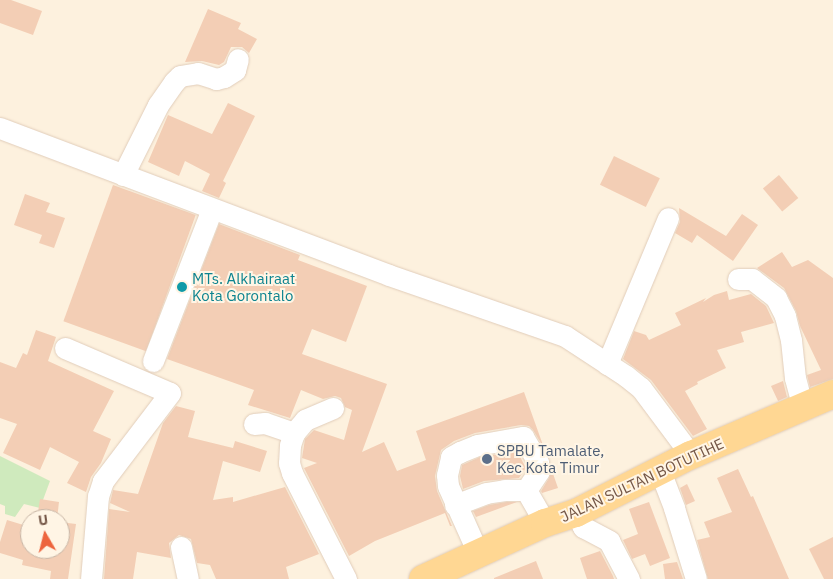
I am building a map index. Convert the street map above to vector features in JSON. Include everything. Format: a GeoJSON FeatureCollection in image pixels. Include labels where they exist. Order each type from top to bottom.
{"type":"FeatureCollection","features":[{"type":"Feature","properties":{"kind":"main road","name":"JALAN SULTAN BOTUTIHE"},"geometry":{"type":"LineString","coordinates":[[424,579],[545,523],[576,512],[691,455],[833,394]]}},
{"type":"Feature","properties":{"kind":"street"},"geometry":{"type":"LineString","coordinates":[[123,175],[162,98],[174,82],[180,76],[198,73],[216,79],[235,70],[238,59]]}},
{"type":"Feature","properties":{"kind":"street"},"geometry":{"type":"LineString","coordinates":[[0,128],[212,209],[565,336],[641,388],[691,455]]}},
{"type":"Feature","properties":{"kind":"street"},"geometry":{"type":"LineString","coordinates":[[153,361],[212,209]]}},
{"type":"Feature","properties":{"kind":"street"},"geometry":{"type":"LineString","coordinates":[[607,364],[668,218]]}},
{"type":"Feature","properties":{"kind":"street"},"geometry":{"type":"LineString","coordinates":[[738,279],[752,278],[776,298],[785,316],[791,340],[795,378],[803,408]]}},
{"type":"Feature","properties":{"kind":"street"},"geometry":{"type":"LineString","coordinates":[[65,348],[170,393],[109,472],[98,496],[91,579]]}},
{"type":"Feature","properties":{"kind":"street"},"geometry":{"type":"LineString","coordinates":[[333,408],[304,420],[294,433],[290,445],[289,464],[346,579]]}},
{"type":"Feature","properties":{"kind":"street"},"geometry":{"type":"LineString","coordinates":[[254,424],[265,423],[294,433]]}},
{"type":"Feature","properties":{"kind":"street"},"geometry":{"type":"LineString","coordinates":[[478,553],[448,486],[447,475],[451,457],[477,445],[523,437],[538,462],[540,471],[526,490]]}},
{"type":"Feature","properties":{"kind":"street"},"geometry":{"type":"LineString","coordinates":[[660,471],[674,508],[696,579]]}},
{"type":"Feature","properties":{"kind":"street"},"geometry":{"type":"LineString","coordinates":[[455,505],[486,493],[505,490],[526,490]]}},
{"type":"Feature","properties":{"kind":"street"},"geometry":{"type":"LineString","coordinates":[[526,490],[545,523]]}},
{"type":"Feature","properties":{"kind":"street"},"geometry":{"type":"LineString","coordinates":[[576,512],[583,527],[610,541],[629,579]]}},
{"type":"Feature","properties":{"kind":"street"},"geometry":{"type":"LineString","coordinates":[[181,547],[188,579]]}},
{"type":"Feature","properties":{"kind":"green space"},"geometry":{"type":"Polygon","coordinates":[[[0,456],[50,481],[40,508],[24,504],[15,517],[5,514],[5,506],[0,504],[0,456]]]}},
{"type":"Feature","properties":{"kind":"building"},"geometry":{"type":"Polygon","coordinates":[[[0,0],[11,0],[42,11],[33,35],[0,23],[0,0]]]}},
{"type":"Feature","properties":{"kind":"building"},"geometry":{"type":"Polygon","coordinates":[[[208,9],[241,23],[238,29],[257,39],[249,53],[242,47],[231,47],[224,62],[219,65],[202,61],[185,62],[208,9]]]}},
{"type":"Feature","properties":{"kind":"building"},"geometry":{"type":"Polygon","coordinates":[[[228,103],[255,116],[223,181],[226,183],[219,198],[202,191],[210,174],[185,161],[179,176],[148,162],[168,115],[212,134],[228,103]]]}},
{"type":"Feature","properties":{"kind":"building"},"geometry":{"type":"Polygon","coordinates":[[[614,156],[660,178],[646,207],[600,185],[614,156]]]}},
{"type":"Feature","properties":{"kind":"building"},"geometry":{"type":"Polygon","coordinates":[[[779,175],[798,198],[782,211],[763,188],[779,175]]]}},
{"type":"Feature","properties":{"kind":"building"},"geometry":{"type":"Polygon","coordinates":[[[113,185],[196,215],[146,351],[63,321],[113,185]]]}},
{"type":"Feature","properties":{"kind":"building"},"geometry":{"type":"Polygon","coordinates":[[[25,194],[50,203],[46,212],[65,218],[54,248],[39,243],[42,235],[14,225],[25,194]]]}},
{"type":"Feature","properties":{"kind":"building"},"geometry":{"type":"Polygon","coordinates":[[[679,208],[726,236],[742,214],[758,225],[733,261],[697,235],[692,243],[675,233],[680,222],[679,208]]]}},
{"type":"Feature","properties":{"kind":"building"},"geometry":{"type":"Polygon","coordinates":[[[219,224],[300,255],[298,260],[367,286],[346,342],[312,329],[302,354],[387,384],[362,452],[384,442],[397,471],[426,460],[416,431],[524,392],[544,448],[529,426],[521,425],[475,433],[454,441],[441,450],[435,476],[437,491],[452,526],[450,526],[445,513],[375,541],[349,556],[304,468],[317,463],[302,458],[305,439],[314,430],[344,440],[352,410],[345,407],[341,398],[335,396],[323,399],[301,390],[290,418],[248,405],[254,390],[167,359],[219,224]]]}},
{"type":"Feature","properties":{"kind":"building"},"geometry":{"type":"Polygon","coordinates":[[[782,252],[792,267],[808,260],[833,278],[833,379],[810,387],[807,375],[821,370],[800,326],[796,311],[784,288],[757,268],[782,252]]]}},
{"type":"Feature","properties":{"kind":"building"},"geometry":{"type":"Polygon","coordinates":[[[727,291],[729,300],[751,294],[766,306],[774,323],[741,332],[744,342],[717,350],[726,368],[697,382],[698,384],[685,391],[707,429],[693,436],[651,380],[623,359],[634,331],[646,335],[649,340],[681,325],[675,313],[706,298],[703,302],[714,295],[727,291]]]}},
{"type":"Feature","properties":{"kind":"building"},"geometry":{"type":"Polygon","coordinates":[[[36,330],[56,337],[48,361],[114,391],[93,431],[111,439],[101,463],[91,477],[86,492],[67,483],[79,462],[50,447],[40,470],[3,453],[17,424],[0,418],[0,362],[16,368],[23,353],[27,355],[36,330]]]}},
{"type":"Feature","properties":{"kind":"building"},"geometry":{"type":"Polygon","coordinates":[[[783,381],[787,397],[778,401],[771,386],[783,381]]]}},
{"type":"Feature","properties":{"kind":"building"},"geometry":{"type":"Polygon","coordinates":[[[176,406],[195,411],[188,437],[233,448],[235,441],[267,451],[260,472],[223,461],[213,500],[233,497],[233,502],[285,487],[319,554],[286,567],[289,579],[216,579],[210,565],[197,563],[191,539],[179,535],[169,543],[171,558],[137,552],[133,579],[104,579],[109,509],[130,512],[110,503],[113,490],[138,494],[163,423],[176,406]]]}},
{"type":"Feature","properties":{"kind":"building"},"geometry":{"type":"Polygon","coordinates":[[[517,451],[526,468],[519,478],[484,481],[463,489],[460,476],[462,465],[480,457],[517,451]]]}},
{"type":"Feature","properties":{"kind":"building"},"geometry":{"type":"Polygon","coordinates":[[[551,468],[558,488],[542,493],[541,491],[549,478],[551,468]]]}},
{"type":"Feature","properties":{"kind":"building"},"geometry":{"type":"Polygon","coordinates":[[[738,469],[751,497],[753,496],[789,579],[708,579],[697,540],[710,537],[704,522],[732,512],[717,478],[738,469]]]}},
{"type":"Feature","properties":{"kind":"building"},"geometry":{"type":"Polygon","coordinates":[[[687,484],[695,501],[686,505],[680,488],[687,484]]]}},
{"type":"Feature","properties":{"kind":"building"},"geometry":{"type":"Polygon","coordinates":[[[40,499],[59,502],[58,509],[38,509],[40,499]]]}},
{"type":"Feature","properties":{"kind":"building"},"geometry":{"type":"Polygon","coordinates":[[[517,502],[476,517],[473,511],[489,505],[517,502]]]}},
{"type":"Feature","properties":{"kind":"building"},"geometry":{"type":"Polygon","coordinates":[[[649,502],[670,558],[650,566],[645,554],[632,559],[623,540],[638,534],[629,509],[649,502]]]}},
{"type":"Feature","properties":{"kind":"building"},"geometry":{"type":"Polygon","coordinates":[[[7,520],[20,524],[20,559],[70,559],[70,523],[76,524],[68,579],[50,579],[51,571],[22,565],[23,560],[0,553],[0,542],[7,520]]]}},
{"type":"Feature","properties":{"kind":"building"},"geometry":{"type":"Polygon","coordinates":[[[833,537],[833,579],[824,579],[809,549],[833,537]]]}},
{"type":"Feature","properties":{"kind":"building"},"geometry":{"type":"Polygon","coordinates":[[[600,551],[614,579],[587,579],[580,558],[600,551]]]}},
{"type":"Feature","properties":{"kind":"building"},"geometry":{"type":"Polygon","coordinates":[[[536,561],[543,579],[494,579],[494,578],[536,561]]]}},
{"type":"Feature","properties":{"kind":"building"},"geometry":{"type":"Polygon","coordinates":[[[677,562],[683,579],[665,579],[663,564],[677,562]]]}},
{"type":"Feature","properties":{"kind":"place","name":"MTs. Alkhairaat Kota Gorontalo"},"geometry":{"type":"Point","coordinates":[182,287]}},
{"type":"Feature","properties":{"kind":"place","name":"SPBU Tamalate, Kec Kota Timur"},"geometry":{"type":"Point","coordinates":[487,459]}}]}
